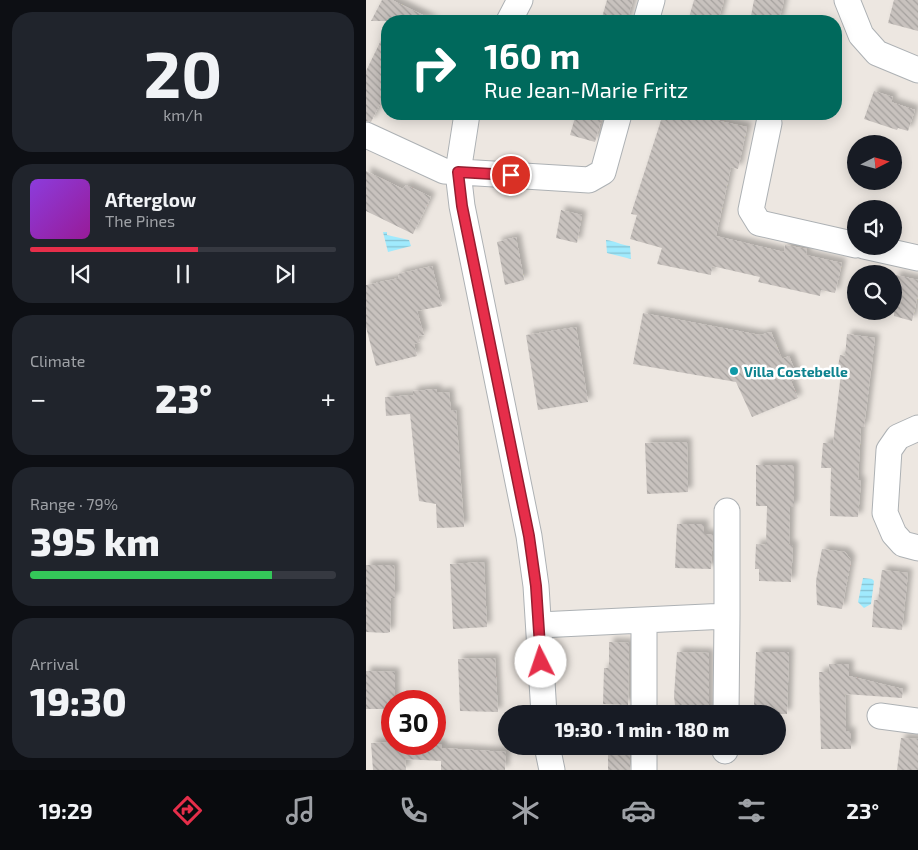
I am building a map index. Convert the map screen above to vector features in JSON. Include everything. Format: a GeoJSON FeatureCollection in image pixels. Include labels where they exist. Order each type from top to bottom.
{"type":"FeatureCollection","features":[{"type":"Feature","properties":{"kind":"street"},"geometry":{"type":"LineString","coordinates":[[512,15],[520,0]]}},
{"type":"Feature","properties":{"kind":"street"},"geometry":{"type":"LineString","coordinates":[[648,15],[652,0]]}},
{"type":"Feature","properties":{"kind":"street"},"geometry":{"type":"LineString","coordinates":[[847,0],[861,35],[877,53],[918,70]]}},
{"type":"Feature","properties":{"kind":"street"},"geometry":{"type":"LineString","coordinates":[[466,120],[458,172],[462,206],[529,536],[536,586],[543,705]]}},
{"type":"Feature","properties":{"kind":"street"},"geometry":{"type":"LineString","coordinates":[[366,135],[444,170],[589,180],[602,172],[617,120]]}},
{"type":"Feature","properties":{"kind":"street"},"geometry":{"type":"LineString","coordinates":[[769,123],[751,210],[759,223],[847,242]]}},
{"type":"Feature","properties":{"kind":"street"},"geometry":{"type":"LineString","coordinates":[[902,254],[918,258]]}},
{"type":"Feature","properties":{"kind":"street"},"geometry":{"type":"LineString","coordinates":[[918,428],[898,437],[889,450],[885,512],[894,534],[903,544],[918,548]]}},
{"type":"Feature","properties":{"kind":"street"},"geometry":{"type":"LineString","coordinates":[[726,705],[727,511]]}},
{"type":"Feature","properties":{"kind":"street"},"geometry":{"type":"LineString","coordinates":[[539,625],[726,616]]}},
{"type":"Feature","properties":{"kind":"street"},"geometry":{"type":"LineString","coordinates":[[644,620],[644,705]]}},
{"type":"Feature","properties":{"kind":"street"},"geometry":{"type":"LineString","coordinates":[[880,716],[918,721]]}},
{"type":"Feature","properties":{"kind":"street"},"geometry":{"type":"LineString","coordinates":[[545,770],[546,755]]}},
{"type":"Feature","properties":{"kind":"street"},"geometry":{"type":"LineString","coordinates":[[548,755],[552,770]]}},
{"type":"Feature","properties":{"kind":"street"},"geometry":{"type":"LineString","coordinates":[[644,755],[644,770]]}},
{"type":"Feature","properties":{"kind":"water"},"geometry":{"type":"Polygon","coordinates":[[[383,232],[387,232],[387,235],[409,240],[411,246],[388,252],[383,232]]]}},
{"type":"Feature","properties":{"kind":"water"},"geometry":{"type":"Polygon","coordinates":[[[606,240],[630,246],[631,259],[607,253],[606,240]]]}},
{"type":"Feature","properties":{"kind":"water"},"geometry":{"type":"Polygon","coordinates":[[[863,578],[874,581],[871,604],[864,608],[858,602],[863,578]]]}},
{"type":"Feature","properties":{"kind":"building"},"geometry":{"type":"Polygon","coordinates":[[[382,0],[392,0],[423,15],[381,15],[381,21],[371,21],[382,0]]]}},
{"type":"Feature","properties":{"kind":"building"},"geometry":{"type":"Polygon","coordinates":[[[607,0],[633,0],[629,15],[603,15],[607,0]]]}},
{"type":"Feature","properties":{"kind":"building"},"geometry":{"type":"Polygon","coordinates":[[[694,0],[724,0],[720,15],[690,15],[694,0]]]}},
{"type":"Feature","properties":{"kind":"building"},"geometry":{"type":"Polygon","coordinates":[[[754,0],[784,0],[780,15],[751,15],[754,0]]]}},
{"type":"Feature","properties":{"kind":"building"},"geometry":{"type":"Polygon","coordinates":[[[894,0],[918,0],[918,31],[888,23],[894,0]]]}},
{"type":"Feature","properties":{"kind":"building"},"geometry":{"type":"Polygon","coordinates":[[[381,40],[381,102],[371,122],[366,121],[366,71],[381,40]]]}},
{"type":"Feature","properties":{"kind":"building"},"geometry":{"type":"Polygon","coordinates":[[[874,91],[893,97],[891,102],[915,110],[908,131],[898,128],[897,130],[864,119],[874,91]]]}},
{"type":"Feature","properties":{"kind":"building"},"geometry":{"type":"Polygon","coordinates":[[[574,120],[601,120],[595,142],[570,135],[574,120]]]}},
{"type":"Feature","properties":{"kind":"building"},"geometry":{"type":"Polygon","coordinates":[[[661,120],[715,120],[747,127],[738,169],[731,167],[716,236],[784,252],[785,245],[807,249],[806,255],[842,263],[835,293],[821,290],[820,296],[758,282],[760,277],[712,266],[711,275],[657,264],[662,248],[630,239],[637,215],[631,214],[661,120]]]}},
{"type":"Feature","properties":{"kind":"building"},"geometry":{"type":"Polygon","coordinates":[[[366,171],[403,189],[406,185],[431,197],[413,234],[366,211],[366,171]]]}},
{"type":"Feature","properties":{"kind":"building"},"geometry":{"type":"Polygon","coordinates":[[[561,210],[582,215],[577,243],[556,238],[561,210]]]}},
{"type":"Feature","properties":{"kind":"building"},"geometry":{"type":"Polygon","coordinates":[[[516,237],[524,280],[505,285],[497,242],[516,237]]]}},
{"type":"Feature","properties":{"kind":"building"},"geometry":{"type":"Polygon","coordinates":[[[432,266],[442,306],[417,311],[424,335],[418,336],[420,342],[414,344],[417,356],[376,366],[366,327],[366,285],[399,278],[398,274],[432,266]]]}},
{"type":"Feature","properties":{"kind":"building"},"geometry":{"type":"Polygon","coordinates":[[[902,276],[918,280],[918,295],[912,321],[902,318],[902,276]]]}},
{"type":"Feature","properties":{"kind":"building","name":"Villa Costebelle"},"geometry":{"type":"Polygon","coordinates":[[[643,313],[760,335],[771,332],[782,359],[789,356],[798,378],[791,381],[798,398],[752,417],[736,382],[633,364],[643,313]]]}},
{"type":"Feature","properties":{"kind":"building"},"geometry":{"type":"Polygon","coordinates":[[[576,327],[588,402],[538,410],[526,335],[576,327]]]}},
{"type":"Feature","properties":{"kind":"building"},"geometry":{"type":"Polygon","coordinates":[[[847,334],[875,338],[864,427],[861,427],[858,480],[861,481],[858,517],[830,516],[831,468],[821,468],[823,443],[833,443],[841,373],[837,372],[840,355],[845,356],[847,334]]]}},
{"type":"Feature","properties":{"kind":"building"},"geometry":{"type":"Polygon","coordinates":[[[437,389],[437,393],[449,392],[451,411],[456,410],[464,527],[437,528],[436,504],[419,501],[410,414],[386,416],[385,397],[413,395],[413,391],[437,389]]]}},
{"type":"Feature","properties":{"kind":"building"},"geometry":{"type":"Polygon","coordinates":[[[687,442],[688,492],[647,494],[645,443],[687,442]]]}},
{"type":"Feature","properties":{"kind":"building"},"geometry":{"type":"Polygon","coordinates":[[[756,465],[794,465],[794,507],[790,507],[789,545],[793,545],[791,582],[759,581],[759,569],[755,569],[756,544],[766,545],[767,506],[756,506],[756,465]]]}},
{"type":"Feature","properties":{"kind":"building"},"geometry":{"type":"Polygon","coordinates":[[[677,524],[704,524],[704,534],[713,534],[711,569],[675,568],[677,524]]]}},
{"type":"Feature","properties":{"kind":"building"},"geometry":{"type":"Polygon","coordinates":[[[822,549],[845,552],[851,560],[842,609],[817,605],[816,581],[822,549]]]}},
{"type":"Feature","properties":{"kind":"building"},"geometry":{"type":"Polygon","coordinates":[[[484,562],[487,627],[453,629],[450,564],[484,562]]]}},
{"type":"Feature","properties":{"kind":"building"},"geometry":{"type":"Polygon","coordinates":[[[366,565],[394,565],[395,598],[391,598],[390,632],[387,633],[366,632],[366,565]]]}},
{"type":"Feature","properties":{"kind":"building"},"geometry":{"type":"Polygon","coordinates":[[[882,570],[908,573],[902,630],[872,627],[874,600],[878,600],[882,570]]]}},
{"type":"Feature","properties":{"kind":"building"},"geometry":{"type":"Polygon","coordinates":[[[609,642],[629,643],[628,705],[603,704],[604,668],[609,668],[609,642]]]}},
{"type":"Feature","properties":{"kind":"building"},"geometry":{"type":"Polygon","coordinates":[[[677,652],[709,653],[709,705],[675,705],[677,652]]]}},
{"type":"Feature","properties":{"kind":"building"},"geometry":{"type":"Polygon","coordinates":[[[756,652],[789,652],[787,714],[786,705],[754,705],[756,652]]]}},
{"type":"Feature","properties":{"kind":"building"},"geometry":{"type":"Polygon","coordinates":[[[495,658],[498,712],[460,711],[458,659],[495,658]]]}},
{"type":"Feature","properties":{"kind":"building"},"geometry":{"type":"Polygon","coordinates":[[[829,664],[849,664],[849,676],[903,689],[902,698],[845,694],[846,732],[851,731],[851,749],[821,749],[819,672],[830,672],[829,664]]]}},
{"type":"Feature","properties":{"kind":"building"},"geometry":{"type":"Polygon","coordinates":[[[366,671],[395,672],[395,690],[381,690],[381,709],[366,709],[366,671]]]}},
{"type":"Feature","properties":{"kind":"building"},"geometry":{"type":"Polygon","coordinates":[[[901,738],[918,739],[918,770],[897,770],[901,738]]]}},
{"type":"Feature","properties":{"kind":"building"},"geometry":{"type":"Polygon","coordinates":[[[371,743],[381,743],[381,755],[446,755],[446,748],[498,752],[498,755],[506,755],[505,770],[441,770],[441,761],[405,759],[406,770],[373,770],[371,743]]]}},
{"type":"Feature","properties":{"kind":"building"},"geometry":{"type":"Polygon","coordinates":[[[608,755],[630,755],[630,770],[608,770],[608,755]]]}},
{"type":"Feature","properties":{"kind":"place","name":"Villa Costebelle"},"geometry":{"type":"Point","coordinates":[734,371]}},
{"type":"Feature","properties":{"kind":"route"},"geometry":{"type":"LineString","coordinates":[[511,175],[458,172],[462,206],[529,536],[536,586],[541,662]]}}]}
